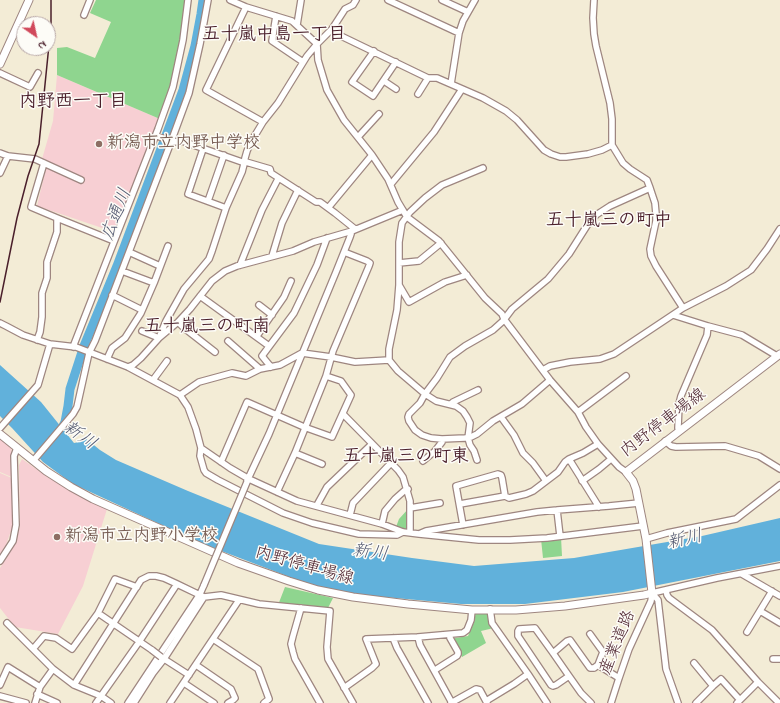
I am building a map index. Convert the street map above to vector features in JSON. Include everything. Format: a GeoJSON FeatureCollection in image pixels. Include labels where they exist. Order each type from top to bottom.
{"type":"FeatureCollection","features":[{"type":"Feature","properties":{"kind":"main road"},"geometry":{"type":"LineString","coordinates":[[0,64],[29,0]]}},
{"type":"Feature","properties":{"kind":"main road","name":"内野停車場線"},"geometry":{"type":"LineString","coordinates":[[0,434],[58,480],[92,499],[238,563],[289,582],[353,597],[472,610],[516,610],[565,606],[636,596],[652,591],[646,541],[639,503],[635,485],[626,472],[778,355]]}},
{"type":"Feature","properties":{"kind":"street"},"geometry":{"type":"LineString","coordinates":[[84,15],[90,0]]}},
{"type":"Feature","properties":{"kind":"street"},"geometry":{"type":"LineString","coordinates":[[75,347],[173,87],[183,40],[188,0]]}},
{"type":"Feature","properties":{"kind":"street"},"geometry":{"type":"LineString","coordinates":[[33,461],[73,414],[77,407],[88,352],[95,341],[189,93],[208,0]]}},
{"type":"Feature","properties":{"kind":"street"},"geometry":{"type":"LineString","coordinates":[[230,0],[246,7],[292,20],[317,44],[318,60],[327,90],[344,120],[372,155],[388,179],[398,202],[407,217],[441,243],[485,298],[502,314],[504,319],[542,370],[578,412],[598,444],[626,472]]}},
{"type":"Feature","properties":{"kind":"street"},"geometry":{"type":"LineString","coordinates":[[297,25],[301,0]]}},
{"type":"Feature","properties":{"kind":"street"},"geometry":{"type":"LineString","coordinates":[[160,338],[166,321],[184,289],[209,259],[226,208],[242,172],[246,151],[251,142],[263,122],[278,103],[307,56],[332,29],[345,9],[353,5],[356,0]]}},
{"type":"Feature","properties":{"kind":"street"},"geometry":{"type":"LineString","coordinates":[[388,0],[459,33]]}},
{"type":"Feature","properties":{"kind":"street"},"geometry":{"type":"LineString","coordinates":[[442,0],[468,12]]}},
{"type":"Feature","properties":{"kind":"street"},"geometry":{"type":"LineString","coordinates":[[451,84],[459,33],[463,21],[475,0]]}},
{"type":"Feature","properties":{"kind":"street"},"geometry":{"type":"LineString","coordinates":[[594,0],[594,34],[610,103],[612,119],[612,145],[623,163],[647,180],[655,203],[656,214],[650,249],[651,256],[683,308]]}},
{"type":"Feature","properties":{"kind":"street"},"geometry":{"type":"LineString","coordinates":[[246,7],[206,90],[263,122]]}},
{"type":"Feature","properties":{"kind":"street"},"geometry":{"type":"LineString","coordinates":[[276,16],[272,40],[303,62]]}},
{"type":"Feature","properties":{"kind":"street"},"geometry":{"type":"LineString","coordinates":[[332,29],[342,36],[428,78],[437,78],[483,98],[506,111],[517,120],[544,150],[551,154],[560,157],[588,154],[612,145]]}},
{"type":"Feature","properties":{"kind":"street"},"geometry":{"type":"LineString","coordinates":[[374,51],[352,82],[373,96],[396,62]]}},
{"type":"Feature","properties":{"kind":"street"},"geometry":{"type":"LineString","coordinates":[[0,73],[30,87],[38,73]]}},
{"type":"Feature","properties":{"kind":"street"},"geometry":{"type":"LineString","coordinates":[[418,94],[428,78]]}},
{"type":"Feature","properties":{"kind":"street"},"geometry":{"type":"LineString","coordinates":[[384,81],[396,89]]}},
{"type":"Feature","properties":{"kind":"street"},"geometry":{"type":"LineString","coordinates":[[390,184],[434,132],[462,89]]}},
{"type":"Feature","properties":{"kind":"street"},"geometry":{"type":"LineString","coordinates":[[358,137],[379,114]]}},
{"type":"Feature","properties":{"kind":"street"},"geometry":{"type":"LineString","coordinates":[[157,136],[174,142],[182,142],[242,162],[244,161],[270,169],[271,173],[278,178],[316,202],[320,202],[354,230]]}},
{"type":"Feature","properties":{"kind":"street"},"geometry":{"type":"LineString","coordinates":[[203,149],[188,194],[226,208]]}},
{"type":"Feature","properties":{"kind":"street"},"geometry":{"type":"LineString","coordinates":[[0,153],[8,156],[35,159],[81,180]]}},
{"type":"Feature","properties":{"kind":"street"},"geometry":{"type":"LineString","coordinates":[[208,201],[224,155]]}},
{"type":"Feature","properties":{"kind":"street"},"geometry":{"type":"LineString","coordinates":[[328,208],[372,155]]}},
{"type":"Feature","properties":{"kind":"street"},"geometry":{"type":"LineString","coordinates":[[0,173],[8,156]]}},
{"type":"Feature","properties":{"kind":"street"},"geometry":{"type":"LineString","coordinates":[[44,163],[31,207],[114,241]]}},
{"type":"Feature","properties":{"kind":"street"},"geometry":{"type":"LineString","coordinates":[[477,460],[468,438],[470,423],[463,411],[451,404],[436,401],[425,394],[398,371],[389,360],[389,349],[397,310],[399,285],[399,242],[402,223],[410,212],[442,185],[483,168]]}},
{"type":"Feature","properties":{"kind":"street"},"geometry":{"type":"LineString","coordinates":[[240,265],[262,210],[278,178]]}},
{"type":"Feature","properties":{"kind":"street"},"geometry":{"type":"LineString","coordinates":[[550,380],[522,404],[493,421],[477,434],[468,438],[431,438],[422,435],[415,430],[409,421],[409,414],[420,403],[450,357],[465,346],[493,330],[512,309],[548,278],[562,263],[588,224],[596,215],[610,206],[650,188]]}},
{"type":"Feature","properties":{"kind":"street"},"geometry":{"type":"LineString","coordinates":[[272,256],[282,223],[298,190]]}},
{"type":"Feature","properties":{"kind":"street"},"geometry":{"type":"LineString","coordinates":[[128,367],[133,365],[141,358],[178,322],[212,281],[225,271],[240,265],[293,251],[327,238],[354,230],[403,210]]}},
{"type":"Feature","properties":{"kind":"street"},"geometry":{"type":"LineString","coordinates":[[37,340],[40,332],[42,317],[42,293],[47,278],[47,262],[57,232],[57,218]]}},
{"type":"Feature","properties":{"kind":"street"},"geometry":{"type":"LineString","coordinates":[[542,370],[550,366],[600,358],[614,354],[683,308],[726,286],[751,270],[767,250],[780,229]]}},
{"type":"Feature","properties":{"kind":"street"},"geometry":{"type":"LineString","coordinates":[[134,703],[202,595],[204,585],[354,230]]}},
{"type":"Feature","properties":{"kind":"street"},"geometry":{"type":"LineString","coordinates":[[271,367],[262,356],[294,313],[317,265],[327,238]]}},
{"type":"Feature","properties":{"kind":"street"},"geometry":{"type":"LineString","coordinates":[[399,263],[419,261],[441,243]]}},
{"type":"Feature","properties":{"kind":"street"},"geometry":{"type":"LineString","coordinates":[[107,359],[112,348],[125,338],[142,310],[168,246]]}},
{"type":"Feature","properties":{"kind":"street"},"geometry":{"type":"LineString","coordinates":[[129,252],[160,266]]}},
{"type":"Feature","properties":{"kind":"street"},"geometry":{"type":"LineString","coordinates":[[277,492],[295,453],[304,427],[326,376],[333,351],[370,263],[344,252]]}},
{"type":"Feature","properties":{"kind":"street"},"geometry":{"type":"LineString","coordinates":[[122,271],[154,283]]}},
{"type":"Feature","properties":{"kind":"street"},"geometry":{"type":"LineString","coordinates":[[399,285],[409,302],[445,282],[467,275]]}},
{"type":"Feature","properties":{"kind":"street"},"geometry":{"type":"LineString","coordinates":[[257,336],[284,297],[291,281]]}},
{"type":"Feature","properties":{"kind":"street"},"geometry":{"type":"LineString","coordinates":[[112,295],[142,310]]}},
{"type":"Feature","properties":{"kind":"street"},"geometry":{"type":"LineString","coordinates":[[200,296],[270,346]]}},
{"type":"Feature","properties":{"kind":"street"},"geometry":{"type":"LineString","coordinates":[[259,305],[272,315]]}},
{"type":"Feature","properties":{"kind":"street"},"geometry":{"type":"LineString","coordinates":[[673,315],[742,335],[778,355]]}},
{"type":"Feature","properties":{"kind":"street"},"geometry":{"type":"LineString","coordinates":[[178,322],[215,352]]}},
{"type":"Feature","properties":{"kind":"street"},"geometry":{"type":"LineString","coordinates":[[0,324],[37,340],[50,344],[75,347],[128,367],[180,395],[188,407],[196,429],[201,448],[200,456],[206,473],[283,513],[312,523],[359,534],[397,534],[410,532],[479,540],[510,540],[560,536],[643,526]]}},
{"type":"Feature","properties":{"kind":"street"},"geometry":{"type":"LineString","coordinates":[[679,431],[679,404],[681,396],[706,335],[708,326]]}},
{"type":"Feature","properties":{"kind":"street"},"geometry":{"type":"LineString","coordinates":[[142,331],[160,338]]}},
{"type":"Feature","properties":{"kind":"street"},"geometry":{"type":"LineString","coordinates":[[228,341],[260,369]]}},
{"type":"Feature","properties":{"kind":"street"},"geometry":{"type":"LineString","coordinates":[[0,428],[38,385],[50,344]]}},
{"type":"Feature","properties":{"kind":"street"},"geometry":{"type":"LineString","coordinates":[[180,395],[200,382],[232,373],[246,376],[260,369],[280,365],[302,353],[355,362],[389,360]]}},
{"type":"Feature","properties":{"kind":"street"},"geometry":{"type":"LineString","coordinates":[[153,380],[167,361]]}},
{"type":"Feature","properties":{"kind":"street"},"geometry":{"type":"LineString","coordinates":[[221,462],[247,402],[304,427],[332,437],[351,395],[341,382],[326,376]]}},
{"type":"Feature","properties":{"kind":"street"},"geometry":{"type":"LineString","coordinates":[[578,412],[626,376]]}},
{"type":"Feature","properties":{"kind":"street"},"geometry":{"type":"LineString","coordinates":[[451,404],[478,390]]}},
{"type":"Feature","properties":{"kind":"street"},"geometry":{"type":"LineString","coordinates":[[342,414],[403,477],[408,489],[410,501],[410,532]]}},
{"type":"Feature","properties":{"kind":"street"},"geometry":{"type":"LineString","coordinates":[[501,417],[514,434],[523,453],[533,463],[546,481]]}},
{"type":"Feature","properties":{"kind":"street"},"geometry":{"type":"LineString","coordinates":[[423,461],[435,451],[442,442],[442,439]]}},
{"type":"Feature","properties":{"kind":"street"},"geometry":{"type":"LineString","coordinates":[[665,441],[671,446],[676,447],[725,446],[760,456],[780,469]]}},
{"type":"Feature","properties":{"kind":"street"},"geometry":{"type":"LineString","coordinates":[[317,506],[327,487],[372,444]]}},
{"type":"Feature","properties":{"kind":"street"},"geometry":{"type":"LineString","coordinates":[[460,504],[505,496],[509,498],[526,494],[558,472],[569,459],[598,444]]}},
{"type":"Feature","properties":{"kind":"street"},"geometry":{"type":"LineString","coordinates":[[0,561],[13,541],[16,525],[14,456],[17,448]]}},
{"type":"Feature","properties":{"kind":"street"},"geometry":{"type":"LineString","coordinates":[[201,448],[248,480],[297,500],[382,524],[403,532]]}},
{"type":"Feature","properties":{"kind":"street"},"geometry":{"type":"LineString","coordinates":[[295,453],[322,464]]}},
{"type":"Feature","properties":{"kind":"street"},"geometry":{"type":"LineString","coordinates":[[582,481],[611,458]]}},
{"type":"Feature","properties":{"kind":"street"},"geometry":{"type":"LineString","coordinates":[[569,459],[599,506]]}},
{"type":"Feature","properties":{"kind":"street"},"geometry":{"type":"LineString","coordinates":[[350,515],[353,503],[391,463]]}},
{"type":"Feature","properties":{"kind":"street"},"geometry":{"type":"LineString","coordinates":[[463,525],[456,486],[498,474],[501,475],[502,478],[505,496]]}},
{"type":"Feature","properties":{"kind":"street"},"geometry":{"type":"LineString","coordinates":[[646,541],[667,534],[736,519],[780,485]]}},
{"type":"Feature","properties":{"kind":"street"},"geometry":{"type":"LineString","coordinates":[[382,524],[385,511],[395,499],[408,489]]}},
{"type":"Feature","properties":{"kind":"street"},"geometry":{"type":"LineString","coordinates":[[410,508],[440,503]]}},
{"type":"Feature","properties":{"kind":"street"},"geometry":{"type":"LineString","coordinates":[[419,534],[426,531],[557,510],[639,503]]}},
{"type":"Feature","properties":{"kind":"street"},"geometry":{"type":"LineString","coordinates":[[557,510],[560,536]]}},
{"type":"Feature","properties":{"kind":"street"},"geometry":{"type":"LineString","coordinates":[[678,703],[666,669],[658,600],[652,591],[666,590],[717,578],[780,566]]}},
{"type":"Feature","properties":{"kind":"street"},"geometry":{"type":"LineString","coordinates":[[742,574],[780,596]]}},
{"type":"Feature","properties":{"kind":"street"},"geometry":{"type":"LineString","coordinates":[[74,685],[141,580],[149,576],[156,576],[164,578],[202,595],[221,595],[259,604],[330,611],[327,647],[328,659],[353,703]]}},
{"type":"Feature","properties":{"kind":"street"},"geometry":{"type":"LineString","coordinates":[[33,649],[44,636],[56,638],[72,649],[98,613],[115,579],[137,587]]}},
{"type":"Feature","properties":{"kind":"street"},"geometry":{"type":"LineString","coordinates":[[96,703],[139,642],[177,584]]}},
{"type":"Feature","properties":{"kind":"street"},"geometry":{"type":"LineString","coordinates":[[666,590],[669,598],[712,630],[758,682],[779,703]]}},
{"type":"Feature","properties":{"kind":"street","name":"産業道路"},"geometry":{"type":"LineString","coordinates":[[610,703],[629,649],[651,600],[652,591]]}},
{"type":"Feature","properties":{"kind":"street"},"geometry":{"type":"LineString","coordinates":[[747,632],[772,592]]}},
{"type":"Feature","properties":{"kind":"street"},"geometry":{"type":"LineString","coordinates":[[128,703],[202,595]]}},
{"type":"Feature","properties":{"kind":"street"},"geometry":{"type":"LineString","coordinates":[[170,703],[239,600]]}},
{"type":"Feature","properties":{"kind":"street"},"geometry":{"type":"LineString","coordinates":[[301,608],[291,644],[295,659],[319,701],[312,703]]}},
{"type":"Feature","properties":{"kind":"street"},"geometry":{"type":"LineString","coordinates":[[490,609],[492,623],[547,703]]}},
{"type":"Feature","properties":{"kind":"street"},"geometry":{"type":"LineString","coordinates":[[344,688],[376,664],[366,638],[418,637],[462,633],[467,630],[471,620],[472,610]]}},
{"type":"Feature","properties":{"kind":"street"},"geometry":{"type":"LineString","coordinates":[[760,611],[780,623]]}},
{"type":"Feature","properties":{"kind":"street"},"geometry":{"type":"LineString","coordinates":[[98,613],[189,675]]}},
{"type":"Feature","properties":{"kind":"street"},"geometry":{"type":"LineString","coordinates":[[7,623],[53,669],[74,685],[101,696],[111,703]]}},
{"type":"Feature","properties":{"kind":"street"},"geometry":{"type":"LineString","coordinates":[[569,676],[556,685],[551,685],[518,636],[519,629],[535,628],[552,653],[569,676],[581,693],[591,703]]}},
{"type":"Feature","properties":{"kind":"street"},"geometry":{"type":"LineString","coordinates":[[552,653],[570,640],[590,668],[594,668],[598,665],[603,652],[590,634]]}},
{"type":"Feature","properties":{"kind":"street"},"geometry":{"type":"LineString","coordinates":[[435,670],[458,654],[450,635]]}},
{"type":"Feature","properties":{"kind":"street"},"geometry":{"type":"LineString","coordinates":[[418,637],[420,645],[452,703],[476,689],[480,690],[487,702],[528,674]]}},
{"type":"Feature","properties":{"kind":"street"},"geometry":{"type":"LineString","coordinates":[[393,638],[397,648],[428,703]]}},
{"type":"Feature","properties":{"kind":"street"},"geometry":{"type":"LineString","coordinates":[[213,639],[258,669],[270,699],[264,703]]}},
{"type":"Feature","properties":{"kind":"street"},"geometry":{"type":"LineString","coordinates":[[773,659],[780,659]]}},
{"type":"Feature","properties":{"kind":"street"},"geometry":{"type":"LineString","coordinates":[[694,663],[713,686]]}},
{"type":"Feature","properties":{"kind":"street"},"geometry":{"type":"LineString","coordinates":[[196,665],[231,689],[235,698],[228,703]]}},
{"type":"Feature","properties":{"kind":"street"},"geometry":{"type":"LineString","coordinates":[[598,665],[618,678]]}},
{"type":"Feature","properties":{"kind":"street"},"geometry":{"type":"LineString","coordinates":[[0,685],[8,666],[40,687]]}},
{"type":"Feature","properties":{"kind":"street"},"geometry":{"type":"LineString","coordinates":[[34,703],[40,687],[53,669]]}},
{"type":"Feature","properties":{"kind":"street"},"geometry":{"type":"LineString","coordinates":[[696,703],[721,679],[739,701],[758,682]]}},
{"type":"Feature","properties":{"kind":"street"},"geometry":{"type":"LineString","coordinates":[[184,683],[214,703]]}},
{"type":"Feature","properties":{"kind":"street"},"geometry":{"type":"LineString","coordinates":[[37,694],[57,703]]}},
{"type":"Feature","properties":{"kind":"street"},"geometry":{"type":"LineString","coordinates":[[0,696],[26,703]]}},
{"type":"Feature","properties":{"kind":"shaded area","name":"新潟市立内野中学校"},"geometry":{"type":"Polygon","coordinates":[[[57,75],[160,119],[117,233],[37,206],[46,168],[40,166],[53,121],[57,75]]]}},
{"type":"Feature","properties":{"kind":"shaded area"},"geometry":{"type":"Polygon","coordinates":[[[0,439],[11,447],[14,478],[0,472],[0,439]]]}},
{"type":"Feature","properties":{"kind":"shaded area","name":"新潟市立内野小学校"},"geometry":{"type":"Polygon","coordinates":[[[22,459],[49,478],[107,509],[83,586],[58,634],[15,627],[0,608],[0,568],[13,547],[20,527],[19,465],[22,459]]]}},
{"type":"Feature","properties":{"kind":"shaded area"},"geometry":{"type":"Polygon","coordinates":[[[0,473],[14,479],[12,528],[6,545],[0,554],[0,473]]]}},
{"type":"Feature","properties":{"kind":"green space"},"geometry":{"type":"Polygon","coordinates":[[[96,0],[186,0],[177,67],[160,119],[57,75],[57,48],[67,47],[95,58],[111,22],[90,13],[96,0]]]}},
{"type":"Feature","properties":{"kind":"green space"},"geometry":{"type":"Polygon","coordinates":[[[409,508],[408,531],[396,527],[399,519],[409,508]]]}},
{"type":"Feature","properties":{"kind":"green space"},"geometry":{"type":"Polygon","coordinates":[[[561,537],[562,556],[543,558],[541,539],[561,537]]]}},
{"type":"Feature","properties":{"kind":"green space"},"geometry":{"type":"Polygon","coordinates":[[[285,587],[333,598],[327,610],[278,605],[285,587]]]}},
{"type":"Feature","properties":{"kind":"green space"},"geometry":{"type":"Polygon","coordinates":[[[476,611],[488,611],[494,628],[481,631],[486,643],[462,657],[454,641],[455,638],[468,636],[474,622],[476,611]]]}},
{"type":"Feature","properties":{"kind":"water","name":"新川"},"geometry":{"type":"Polygon","coordinates":[[[0,365],[41,402],[74,443],[79,442],[84,437],[100,450],[116,460],[319,544],[474,566],[574,558],[702,536],[780,518],[780,561],[623,592],[525,604],[461,604],[329,592],[203,544],[73,484],[43,462],[0,416],[0,365]]]}},
{"type":"Feature","properties":{"kind":"waterway","name":"広通川"},"geometry":{"type":"LineString","coordinates":[[61,430],[65,422],[70,389],[84,346],[117,266],[183,90],[195,46],[203,0]]}},
{"type":"Feature","properties":{"kind":"railway"},"geometry":{"type":"LineString","coordinates":[[0,302],[17,218],[28,176],[39,144],[51,25],[51,0]]}},
{"type":"Feature","properties":{"kind":"place","name":"新潟市立内野中学校"},"geometry":{"type":"Point","coordinates":[99,144]}},
{"type":"Feature","properties":{"kind":"place","name":"新潟市立内野小学校"},"geometry":{"type":"Point","coordinates":[57,537]}},
{"type":"Feature","properties":{"kind":"district","name":"五十嵐中島一丁目"},"geometry":{"type":"Point","coordinates":[274,36]}},
{"type":"Feature","properties":{"kind":"district","name":"内野西一丁目"},"geometry":{"type":"Point","coordinates":[73,103]}},
{"type":"Feature","properties":{"kind":"district","name":"五十嵐三の町中"},"geometry":{"type":"Point","coordinates":[609,222]}},
{"type":"Feature","properties":{"kind":"district","name":"五十嵐三の町南"},"geometry":{"type":"Point","coordinates":[207,328]}},
{"type":"Feature","properties":{"kind":"district","name":"五十嵐三の町東"},"geometry":{"type":"Point","coordinates":[406,458]}}]}
